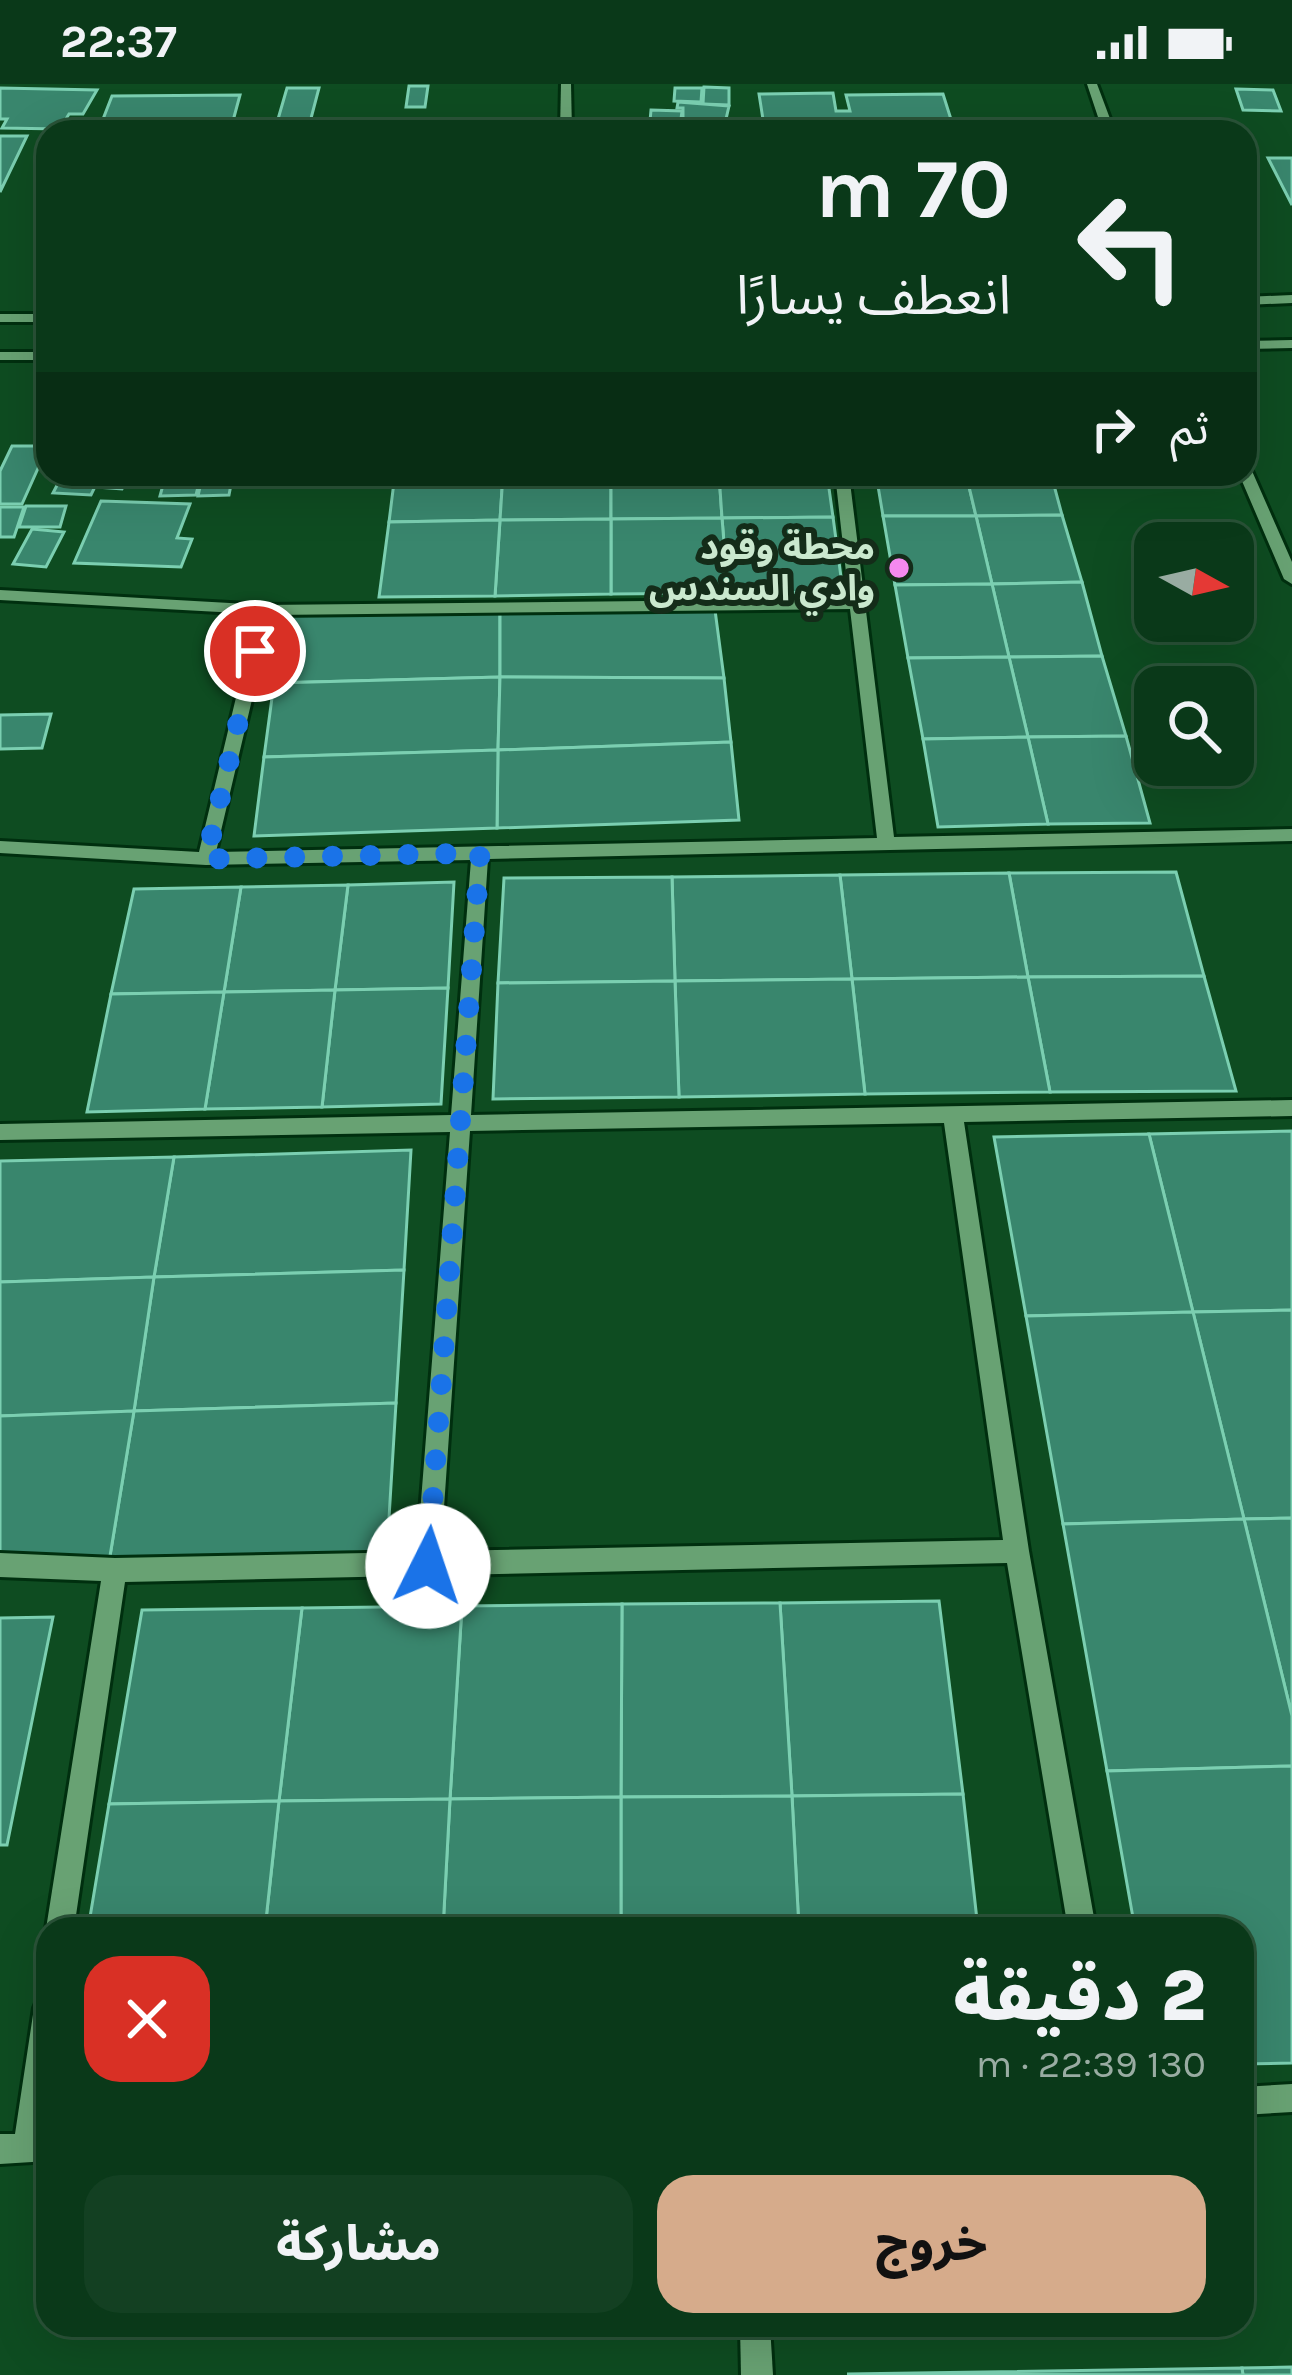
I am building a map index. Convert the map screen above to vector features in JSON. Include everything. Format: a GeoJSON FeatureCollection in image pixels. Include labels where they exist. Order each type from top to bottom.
{"type":"FeatureCollection","features":[{"type":"Feature","properties":{"kind":"street"},"geometry":{"type":"LineString","coordinates":[[566,84],[566,120]]}},
{"type":"Feature","properties":{"kind":"street"},"geometry":{"type":"LineString","coordinates":[[1092,84],[1105,120]]}},
{"type":"Feature","properties":{"kind":"street"},"geometry":{"type":"LineString","coordinates":[[1257,300],[1292,299]]}},
{"type":"Feature","properties":{"kind":"street"},"geometry":{"type":"LineString","coordinates":[[0,318],[36,317]]}},
{"type":"Feature","properties":{"kind":"street"},"geometry":{"type":"LineString","coordinates":[[1257,345],[1292,344]]}},
{"type":"Feature","properties":{"kind":"street"},"geometry":{"type":"LineString","coordinates":[[0,356],[36,356]]}},
{"type":"Feature","properties":{"kind":"street"},"geometry":{"type":"LineString","coordinates":[[844,486],[886,844]]}},
{"type":"Feature","properties":{"kind":"street"},"geometry":{"type":"LineString","coordinates":[[1251,486],[1292,580]]}},
{"type":"Feature","properties":{"kind":"street"},"geometry":{"type":"LineString","coordinates":[[0,595],[265,610],[860,604]]}},
{"type":"Feature","properties":{"kind":"street"},"geometry":{"type":"LineString","coordinates":[[206,859],[265,610]]}},
{"type":"Feature","properties":{"kind":"street"},"geometry":{"type":"LineString","coordinates":[[0,848],[206,859],[1292,835]]}},
{"type":"Feature","properties":{"kind":"street"},"geometry":{"type":"LineString","coordinates":[[428,1566],[480,853]]}},
{"type":"Feature","properties":{"kind":"street"},"geometry":{"type":"LineString","coordinates":[[0,1132],[1292,1108]]}},
{"type":"Feature","properties":{"kind":"street"},"geometry":{"type":"LineString","coordinates":[[953,1114],[1017,1551],[1080,1917]]}},
{"type":"Feature","properties":{"kind":"street"},"geometry":{"type":"LineString","coordinates":[[0,1565],[115,1570],[428,1566],[1017,1551]]}},
{"type":"Feature","properties":{"kind":"street"},"geometry":{"type":"LineString","coordinates":[[62,1917],[115,1570]]}},
{"type":"Feature","properties":{"kind":"street"},"geometry":{"type":"LineString","coordinates":[[25,2147],[36,2081]]}},
{"type":"Feature","properties":{"kind":"street"},"geometry":{"type":"LineString","coordinates":[[1254,2100],[1292,2098]]}},
{"type":"Feature","properties":{"kind":"street"},"geometry":{"type":"LineString","coordinates":[[755,2337],[757,2375]]}},
{"type":"Feature","properties":{"kind":"building"},"geometry":{"type":"Polygon","coordinates":[[[409,86],[428,86],[425,107],[406,107],[409,86]]]}},
{"type":"Feature","properties":{"kind":"building"},"geometry":{"type":"Polygon","coordinates":[[[704,87],[729,88],[729,105],[703,104],[704,87]]]}},
{"type":"Feature","properties":{"kind":"building"},"geometry":{"type":"Polygon","coordinates":[[[0,88],[97,90],[83,114],[69,114],[65,120],[36,120],[36,129],[2,128],[7,119],[0,119],[0,88]]]}},
{"type":"Feature","properties":{"kind":"building"},"geometry":{"type":"Polygon","coordinates":[[[287,88],[319,88],[311,120],[278,120],[287,88]]]}},
{"type":"Feature","properties":{"kind":"building"},"geometry":{"type":"Polygon","coordinates":[[[675,88],[702,88],[701,102],[674,101],[675,88]]]}},
{"type":"Feature","properties":{"kind":"building"},"geometry":{"type":"Polygon","coordinates":[[[1236,89],[1273,90],[1281,111],[1243,110],[1236,89]]]}},
{"type":"Feature","properties":{"kind":"building"},"geometry":{"type":"Polygon","coordinates":[[[833,93],[836,111],[850,111],[846,95],[943,94],[951,120],[763,120],[759,94],[833,93]]]}},
{"type":"Feature","properties":{"kind":"building"},"geometry":{"type":"Polygon","coordinates":[[[240,95],[233,120],[103,120],[112,96],[240,95]]]}},
{"type":"Feature","properties":{"kind":"building"},"geometry":{"type":"Polygon","coordinates":[[[678,102],[729,106],[726,120],[683,120],[683,108],[677,108],[678,102]]]}},
{"type":"Feature","properties":{"kind":"building"},"geometry":{"type":"Polygon","coordinates":[[[651,110],[682,111],[681,120],[650,120],[651,110]]]}},
{"type":"Feature","properties":{"kind":"building"},"geometry":{"type":"Polygon","coordinates":[[[0,136],[27,136],[0,192],[0,136]]]}},
{"type":"Feature","properties":{"kind":"building"},"geometry":{"type":"Polygon","coordinates":[[[1268,158],[1292,158],[1292,205],[1268,158]]]}},
{"type":"Feature","properties":{"kind":"building"},"geometry":{"type":"Polygon","coordinates":[[[12,446],[36,446],[36,473],[22,504],[0,504],[0,471],[12,446]]]}},
{"type":"Feature","properties":{"kind":"building"},"geometry":{"type":"Polygon","coordinates":[[[57,486],[95,486],[91,495],[53,493],[57,486]]]}},
{"type":"Feature","properties":{"kind":"building"},"geometry":{"type":"Polygon","coordinates":[[[163,486],[198,486],[196,495],[160,496],[163,486]]]}},
{"type":"Feature","properties":{"kind":"building"},"geometry":{"type":"Polygon","coordinates":[[[200,486],[231,486],[229,495],[198,496],[200,486]]]}},
{"type":"Feature","properties":{"kind":"building"},"geometry":{"type":"Polygon","coordinates":[[[394,486],[502,486],[500,520],[389,522],[394,486]]]}},
{"type":"Feature","properties":{"kind":"building"},"geometry":{"type":"Polygon","coordinates":[[[502,486],[611,486],[611,519],[500,520],[502,486]]]}},
{"type":"Feature","properties":{"kind":"building"},"geometry":{"type":"Polygon","coordinates":[[[611,486],[720,486],[722,518],[611,519],[611,486]]]}},
{"type":"Feature","properties":{"kind":"building"},"geometry":{"type":"Polygon","coordinates":[[[720,486],[829,486],[833,517],[722,518],[720,486]]]}},
{"type":"Feature","properties":{"kind":"building"},"geometry":{"type":"Polygon","coordinates":[[[878,486],[969,486],[976,516],[883,516],[878,486]]]}},
{"type":"Feature","properties":{"kind":"building"},"geometry":{"type":"Polygon","coordinates":[[[969,486],[1054,486],[1062,515],[976,516],[969,486]]]}},
{"type":"Feature","properties":{"kind":"building"},"geometry":{"type":"Polygon","coordinates":[[[101,501],[190,504],[177,538],[192,539],[181,567],[74,563],[101,501]]]}},
{"type":"Feature","properties":{"kind":"building"},"geometry":{"type":"Polygon","coordinates":[[[26,506],[66,506],[60,527],[19,527],[26,506]]]}},
{"type":"Feature","properties":{"kind":"building"},"geometry":{"type":"Polygon","coordinates":[[[0,507],[24,507],[14,537],[0,537],[0,507]]]}},
{"type":"Feature","properties":{"kind":"building"},"geometry":{"type":"Polygon","coordinates":[[[1062,515],[1082,582],[992,584],[976,516],[1062,515]]]}},
{"type":"Feature","properties":{"kind":"building"},"geometry":{"type":"Polygon","coordinates":[[[883,516],[976,516],[992,584],[895,585],[883,516]]]}},
{"type":"Feature","properties":{"kind":"building"},"geometry":{"type":"Polygon","coordinates":[[[833,517],[843,592],[728,593],[722,518],[833,517]]]}},
{"type":"Feature","properties":{"kind":"building"},"geometry":{"type":"Polygon","coordinates":[[[722,518],[728,593],[611,594],[611,519],[722,518]]]}},
{"type":"Feature","properties":{"kind":"building"},"geometry":{"type":"Polygon","coordinates":[[[611,519],[611,594],[495,596],[500,520],[611,519]]]}},
{"type":"Feature","properties":{"kind":"building"},"geometry":{"type":"Polygon","coordinates":[[[500,520],[495,596],[379,597],[389,522],[500,520]]]}},
{"type":"Feature","properties":{"kind":"building"},"geometry":{"type":"Polygon","coordinates":[[[32,529],[64,532],[46,567],[13,564],[32,529]]]}},
{"type":"Feature","properties":{"kind":"building"},"geometry":{"type":"Polygon","coordinates":[[[1082,582],[1102,656],[1009,657],[992,584],[1082,582]]]}},
{"type":"Feature","properties":{"kind":"building"},"geometry":{"type":"Polygon","coordinates":[[[992,584],[1009,657],[908,658],[895,585],[992,584]]]}},
{"type":"Feature","properties":{"kind":"building"},"geometry":{"type":"Polygon","coordinates":[[[500,609],[500,677],[274,683],[284,616],[500,609]]]}},
{"type":"Feature","properties":{"kind":"building"},"geometry":{"type":"Polygon","coordinates":[[[500,609],[715,610],[724,678],[500,677],[500,609]]]}},
{"type":"Feature","properties":{"kind":"building"},"geometry":{"type":"Polygon","coordinates":[[[1102,656],[1126,736],[1028,737],[1009,657],[1102,656]]]}},
{"type":"Feature","properties":{"kind":"building"},"geometry":{"type":"Polygon","coordinates":[[[1009,657],[1028,737],[923,739],[908,658],[1009,657]]]}},
{"type":"Feature","properties":{"kind":"building"},"geometry":{"type":"Polygon","coordinates":[[[500,677],[498,750],[264,757],[274,683],[500,677]]]}},
{"type":"Feature","properties":{"kind":"building"},"geometry":{"type":"Polygon","coordinates":[[[500,677],[724,678],[731,742],[498,750],[500,677]]]}},
{"type":"Feature","properties":{"kind":"building"},"geometry":{"type":"Polygon","coordinates":[[[51,714],[42,748],[0,749],[0,715],[51,714]]]}},
{"type":"Feature","properties":{"kind":"building"},"geometry":{"type":"Polygon","coordinates":[[[1126,736],[1134,786],[1140,786],[1150,823],[1048,824],[1028,737],[1126,736]]]}},
{"type":"Feature","properties":{"kind":"building"},"geometry":{"type":"Polygon","coordinates":[[[1028,737],[1048,824],[938,827],[923,739],[1028,737]]]}},
{"type":"Feature","properties":{"kind":"building"},"geometry":{"type":"Polygon","coordinates":[[[731,742],[739,820],[497,828],[498,750],[731,742]]]}},
{"type":"Feature","properties":{"kind":"building"},"geometry":{"type":"Polygon","coordinates":[[[498,750],[497,828],[254,836],[264,757],[498,750]]]}},
{"type":"Feature","properties":{"kind":"building"},"geometry":{"type":"Polygon","coordinates":[[[1176,872],[1204,976],[1028,977],[1009,873],[1176,872]]]}},
{"type":"Feature","properties":{"kind":"building"},"geometry":{"type":"Polygon","coordinates":[[[1009,873],[1028,977],[852,979],[840,875],[1009,873]]]}},
{"type":"Feature","properties":{"kind":"building"},"geometry":{"type":"Polygon","coordinates":[[[840,875],[852,979],[675,981],[672,877],[840,875]]]}},
{"type":"Feature","properties":{"kind":"building"},"geometry":{"type":"Polygon","coordinates":[[[672,877],[675,981],[498,983],[504,878],[672,877]]]}},
{"type":"Feature","properties":{"kind":"building"},"geometry":{"type":"Polygon","coordinates":[[[454,882],[448,988],[335,990],[348,885],[454,882]]]}},
{"type":"Feature","properties":{"kind":"building"},"geometry":{"type":"Polygon","coordinates":[[[348,885],[335,990],[224,992],[241,887],[348,885]]]}},
{"type":"Feature","properties":{"kind":"building"},"geometry":{"type":"Polygon","coordinates":[[[241,887],[224,992],[111,994],[134,889],[241,887]]]}},
{"type":"Feature","properties":{"kind":"building"},"geometry":{"type":"Polygon","coordinates":[[[1204,976],[1236,1091],[1050,1092],[1028,977],[1204,976]]]}},
{"type":"Feature","properties":{"kind":"building"},"geometry":{"type":"Polygon","coordinates":[[[1028,977],[1050,1092],[865,1094],[852,979],[1028,977]]]}},
{"type":"Feature","properties":{"kind":"building"},"geometry":{"type":"Polygon","coordinates":[[[852,979],[865,1094],[679,1097],[675,981],[852,979]]]}},
{"type":"Feature","properties":{"kind":"building"},"geometry":{"type":"Polygon","coordinates":[[[675,981],[679,1097],[493,1099],[498,983],[675,981]]]}},
{"type":"Feature","properties":{"kind":"building"},"geometry":{"type":"Polygon","coordinates":[[[448,988],[441,1104],[322,1107],[335,990],[448,988]]]}},
{"type":"Feature","properties":{"kind":"building"},"geometry":{"type":"Polygon","coordinates":[[[335,990],[322,1107],[205,1109],[224,992],[335,990]]]}},
{"type":"Feature","properties":{"kind":"building"},"geometry":{"type":"Polygon","coordinates":[[[224,992],[205,1109],[87,1112],[111,994],[224,992]]]}},
{"type":"Feature","properties":{"kind":"building"},"geometry":{"type":"Polygon","coordinates":[[[1292,1131],[1292,1310],[1193,1312],[1149,1134],[1292,1131]]]}},
{"type":"Feature","properties":{"kind":"building"},"geometry":{"type":"Polygon","coordinates":[[[1149,1134],[1193,1312],[1026,1316],[994,1137],[1149,1134]]]}},
{"type":"Feature","properties":{"kind":"building"},"geometry":{"type":"Polygon","coordinates":[[[411,1150],[404,1270],[154,1277],[174,1157],[411,1150]]]}},
{"type":"Feature","properties":{"kind":"building"},"geometry":{"type":"Polygon","coordinates":[[[174,1157],[154,1277],[0,1282],[0,1161],[174,1157]]]}},
{"type":"Feature","properties":{"kind":"building"},"geometry":{"type":"Polygon","coordinates":[[[404,1270],[396,1403],[134,1411],[154,1277],[404,1270]]]}},
{"type":"Feature","properties":{"kind":"building"},"geometry":{"type":"Polygon","coordinates":[[[154,1277],[134,1411],[0,1416],[0,1282],[154,1277]]]}},
{"type":"Feature","properties":{"kind":"building"},"geometry":{"type":"Polygon","coordinates":[[[1292,1310],[1292,1518],[1244,1519],[1193,1312],[1292,1310]]]}},
{"type":"Feature","properties":{"kind":"building"},"geometry":{"type":"Polygon","coordinates":[[[1193,1312],[1244,1519],[1063,1524],[1026,1316],[1193,1312]]]}},
{"type":"Feature","properties":{"kind":"building"},"geometry":{"type":"Polygon","coordinates":[[[396,1403],[387,1551],[109,1562],[134,1411],[396,1403]]]}},
{"type":"Feature","properties":{"kind":"building"},"geometry":{"type":"Polygon","coordinates":[[[134,1411],[109,1562],[0,1566],[0,1416],[134,1411]]]}},
{"type":"Feature","properties":{"kind":"building"},"geometry":{"type":"Polygon","coordinates":[[[1292,1518],[1292,1716],[1244,1519],[1292,1518]]]}},
{"type":"Feature","properties":{"kind":"building"},"geometry":{"type":"Polygon","coordinates":[[[1244,1519],[1292,1716],[1292,1766],[1107,1771],[1063,1524],[1244,1519]]]}},
{"type":"Feature","properties":{"kind":"building"},"geometry":{"type":"Polygon","coordinates":[[[939,1601],[963,1794],[792,1796],[780,1603],[939,1601]]]}},
{"type":"Feature","properties":{"kind":"building"},"geometry":{"type":"Polygon","coordinates":[[[780,1603],[792,1796],[621,1797],[622,1604],[780,1603]]]}},
{"type":"Feature","properties":{"kind":"building"},"geometry":{"type":"Polygon","coordinates":[[[622,1604],[621,1797],[450,1799],[462,1606],[622,1604]]]}},
{"type":"Feature","properties":{"kind":"building"},"geometry":{"type":"Polygon","coordinates":[[[462,1606],[450,1799],[279,1801],[302,1608],[462,1606]]]}},
{"type":"Feature","properties":{"kind":"building"},"geometry":{"type":"Polygon","coordinates":[[[302,1608],[279,1801],[109,1804],[142,1610],[302,1608]]]}},
{"type":"Feature","properties":{"kind":"building"},"geometry":{"type":"Polygon","coordinates":[[[53,1617],[7,1845],[0,1845],[0,1618],[53,1617]]]}},
{"type":"Feature","properties":{"kind":"building"},"geometry":{"type":"Polygon","coordinates":[[[1292,1766],[1292,2063],[1254,2064],[1254,1917],[1133,1917],[1107,1771],[1292,1766]]]}},
{"type":"Feature","properties":{"kind":"building"},"geometry":{"type":"Polygon","coordinates":[[[963,1794],[977,1917],[798,1917],[792,1796],[963,1794]]]}},
{"type":"Feature","properties":{"kind":"building"},"geometry":{"type":"Polygon","coordinates":[[[792,1796],[798,1917],[621,1917],[621,1797],[792,1796]]]}},
{"type":"Feature","properties":{"kind":"building"},"geometry":{"type":"Polygon","coordinates":[[[621,1797],[621,1917],[444,1917],[450,1799],[621,1797]]]}},
{"type":"Feature","properties":{"kind":"building"},"geometry":{"type":"Polygon","coordinates":[[[450,1799],[444,1917],[266,1917],[279,1801],[450,1799]]]}},
{"type":"Feature","properties":{"kind":"building"},"geometry":{"type":"Polygon","coordinates":[[[279,1801],[266,1917],[90,1917],[109,1804],[279,1801]]]}},
{"type":"Feature","properties":{"kind":"building"},"geometry":{"type":"Polygon","coordinates":[[[1292,2367],[1292,2375],[1243,2375],[1242,2368],[1292,2367]]]}},
{"type":"Feature","properties":{"kind":"building"},"geometry":{"type":"Polygon","coordinates":[[[1242,2368],[1243,2375],[847,2374],[1242,2368]]]}},
{"type":"Feature","properties":{"kind":"place","name":"محطة وقود وادي السندس"},"geometry":{"type":"Point","coordinates":[899,568]}},
{"type":"Feature","properties":{"kind":"route"},"geometry":{"type":"LineString","coordinates":[[255,651],[206,859],[480,853],[428,1566]]}}]}
